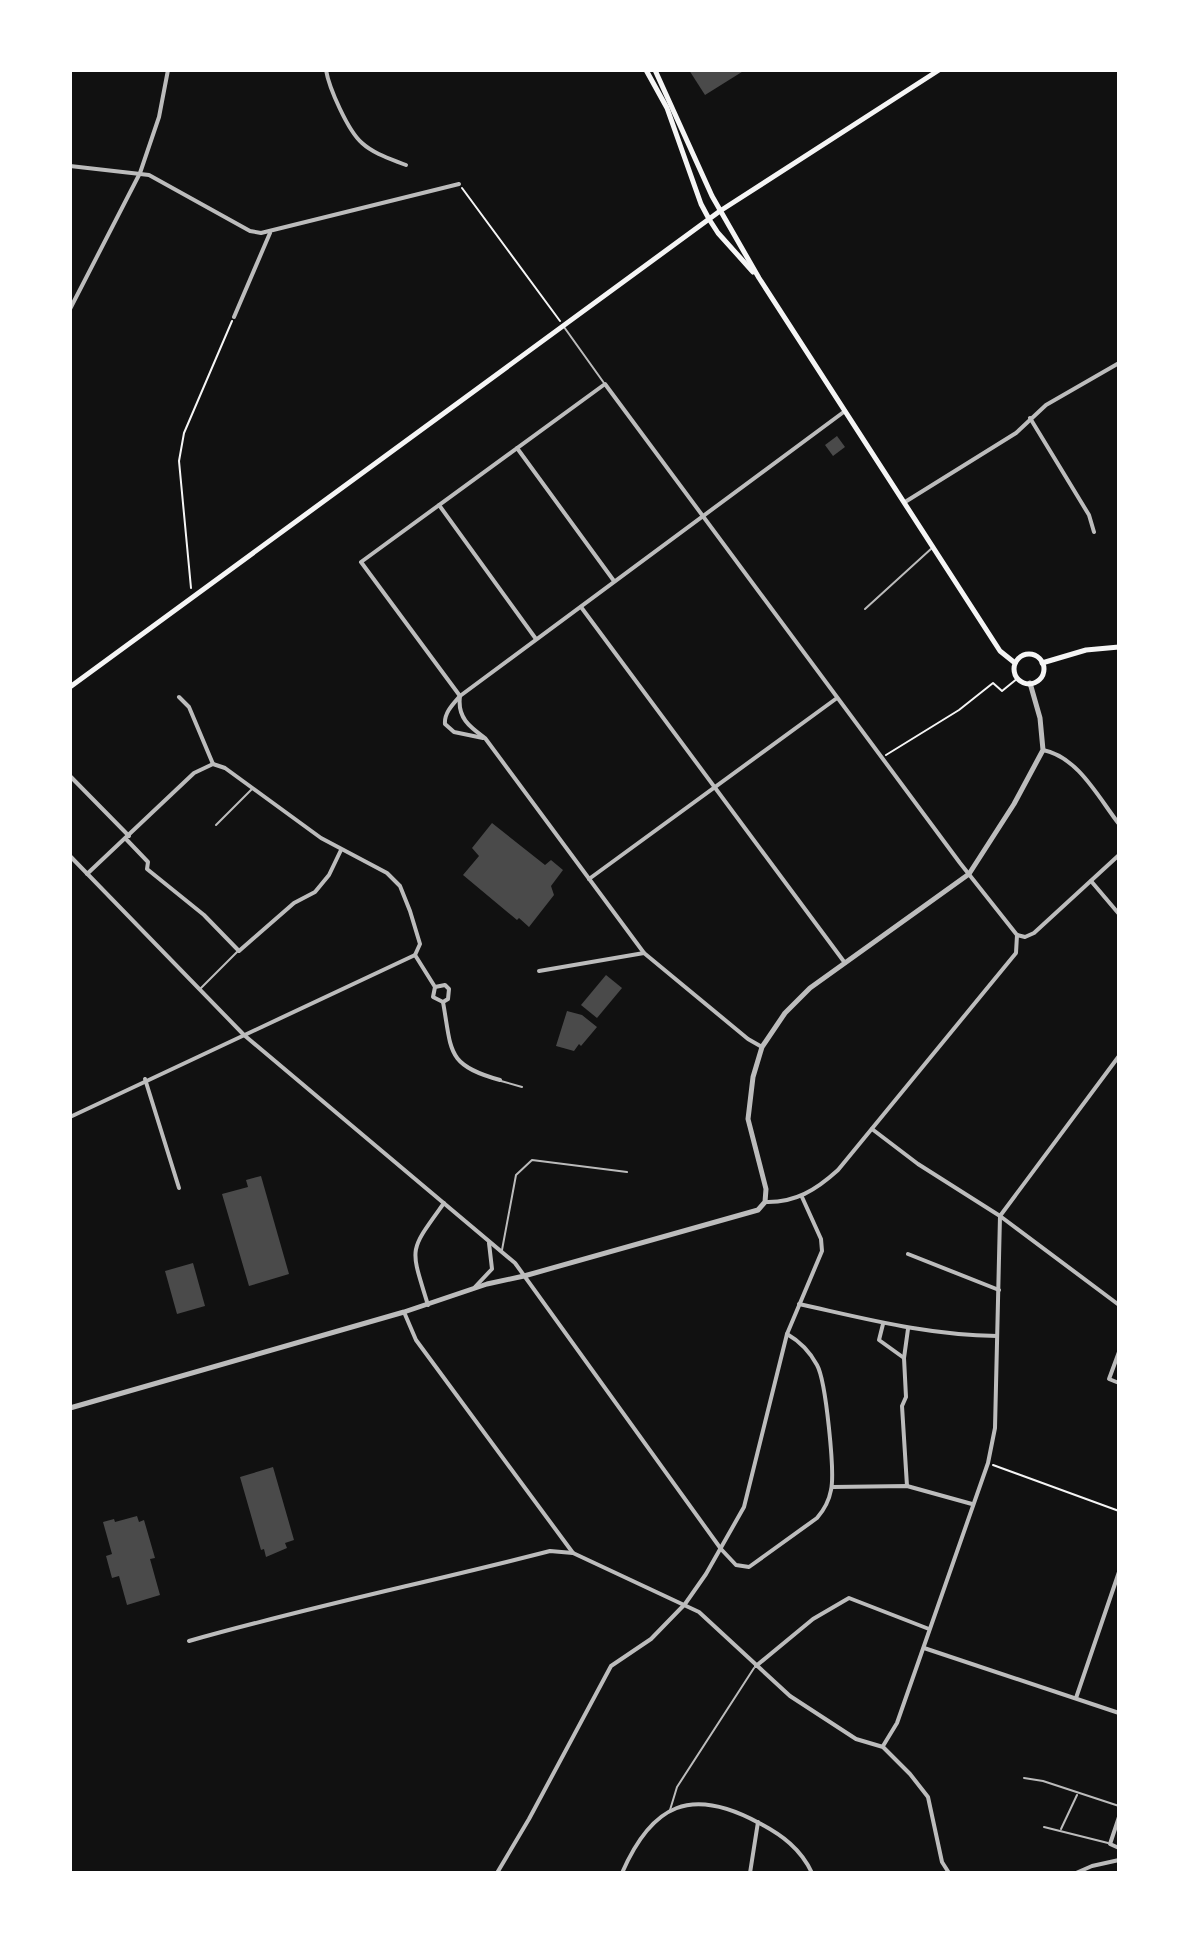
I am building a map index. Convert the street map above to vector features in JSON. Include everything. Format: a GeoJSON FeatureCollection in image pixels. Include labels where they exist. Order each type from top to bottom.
{"type":"FeatureCollection","features":[{"type":"Feature","properties":{"kind":"main road"},"geometry":{"type":"LineString","coordinates":[[646,70],[667,108],[709,219],[739,259],[759,278]]}},
{"type":"Feature","properties":{"kind":"main road"},"geometry":{"type":"LineString","coordinates":[[655,70],[720,211],[759,278],[1000,651],[1015,663]]}},
{"type":"Feature","properties":{"kind":"main road"},"geometry":{"type":"LineString","coordinates":[[70,687],[720,211],[939,70]]}},
{"type":"Feature","properties":{"kind":"main road"},"geometry":{"type":"LineString","coordinates":[[1042,663],[1086,650],[1119,647]]}},
{"type":"Feature","properties":{"kind":"main road"},"geometry":{"type":"LineString","coordinates":[[1020,656],[1037,656],[1042,663],[1040,678],[1030,683],[1018,678],[1014,671],[1020,656]]}},
{"type":"Feature","properties":{"kind":"street"},"geometry":{"type":"LineString","coordinates":[[70,309],[140,173],[159,117],[168,70]]}},
{"type":"Feature","properties":{"kind":"street"},"geometry":{"type":"LineString","coordinates":[[326,70],[330,87],[361,142],[379,154],[406,165]]}},
{"type":"Feature","properties":{"kind":"street"},"geometry":{"type":"LineString","coordinates":[[70,166],[149,175],[250,231],[270,233],[459,184]]}},
{"type":"Feature","properties":{"kind":"street"},"geometry":{"type":"LineString","coordinates":[[234,317],[270,233]]}},
{"type":"Feature","properties":{"kind":"street"},"geometry":{"type":"LineString","coordinates":[[905,502],[1016,433],[1046,405],[1119,363]]}},
{"type":"Feature","properties":{"kind":"street"},"geometry":{"type":"LineString","coordinates":[[762,1047],[748,1039],[644,953],[485,738],[467,725],[461,715],[460,696],[361,562],[605,384],[882,759],[1017,935],[1025,937],[1034,933],[1119,855]]}},
{"type":"Feature","properties":{"kind":"street"},"geometry":{"type":"LineString","coordinates":[[485,738],[448,729],[445,718],[460,696],[845,411]]}},
{"type":"Feature","properties":{"kind":"street"},"geometry":{"type":"LineString","coordinates":[[1030,418],[1089,515],[1094,532]]}},
{"type":"Feature","properties":{"kind":"street"},"geometry":{"type":"LineString","coordinates":[[517,448],[614,581]]}},
{"type":"Feature","properties":{"kind":"street"},"geometry":{"type":"LineString","coordinates":[[439,505],[536,639]]}},
{"type":"Feature","properties":{"kind":"street"},"geometry":{"type":"LineString","coordinates":[[581,607],[845,963]]}},
{"type":"Feature","properties":{"kind":"street"},"geometry":{"type":"LineString","coordinates":[[70,1408],[428,1305],[474,1288],[758,1210],[765,1202],[766,1189],[748,1119],[753,1077],[762,1047],[795,1002],[969,874],[1014,804],[1043,750],[1040,718],[1030,683]]}},
{"type":"Feature","properties":{"kind":"street"},"geometry":{"type":"LineString","coordinates":[[179,697],[189,707],[213,764]]}},
{"type":"Feature","properties":{"kind":"street"},"geometry":{"type":"LineString","coordinates":[[589,879],[837,698]]}},
{"type":"Feature","properties":{"kind":"street"},"geometry":{"type":"LineString","coordinates":[[1043,750],[1065,757],[1119,824]]}},
{"type":"Feature","properties":{"kind":"street"},"geometry":{"type":"LineString","coordinates":[[70,1117],[145,1079],[415,955],[420,944],[400,886],[387,873],[341,850],[225,768],[213,764],[194,773],[87,874]]}},
{"type":"Feature","properties":{"kind":"street"},"geometry":{"type":"LineString","coordinates":[[70,776],[148,862],[147,869],[204,915],[239,951],[294,903],[315,892],[329,875],[341,850]]}},
{"type":"Feature","properties":{"kind":"street"},"geometry":{"type":"LineString","coordinates":[[70,856],[244,1035],[515,1263],[721,1549],[736,1565],[749,1567],[817,1518],[825,1507],[832,1487],[824,1387],[819,1368],[801,1342],[787,1334]]}},
{"type":"Feature","properties":{"kind":"street"},"geometry":{"type":"LineString","coordinates":[[1091,881],[1119,914]]}},
{"type":"Feature","properties":{"kind":"street"},"geometry":{"type":"LineString","coordinates":[[765,1202],[783,1203],[802,1197],[838,1170],[1016,953],[1017,935]]}},
{"type":"Feature","properties":{"kind":"street"},"geometry":{"type":"LineString","coordinates":[[539,971],[644,953]]}},
{"type":"Feature","properties":{"kind":"street"},"geometry":{"type":"LineString","coordinates":[[415,955],[435,987],[433,997],[443,1002]]}},
{"type":"Feature","properties":{"kind":"street"},"geometry":{"type":"LineString","coordinates":[[435,987],[445,985],[449,989],[450,994],[443,1002]]}},
{"type":"Feature","properties":{"kind":"street"},"geometry":{"type":"LineString","coordinates":[[443,1002],[451,1045],[458,1061],[471,1072],[500,1080]]}},
{"type":"Feature","properties":{"kind":"street"},"geometry":{"type":"LineString","coordinates":[[883,1747],[897,1723],[988,1463],[995,1428],[1000,1216],[1119,1056]]}},
{"type":"Feature","properties":{"kind":"street"},"geometry":{"type":"LineString","coordinates":[[145,1079],[179,1188]]}},
{"type":"Feature","properties":{"kind":"street"},"geometry":{"type":"LineString","coordinates":[[872,1129],[918,1164],[1000,1216],[1119,1305]]}},
{"type":"Feature","properties":{"kind":"street"},"geometry":{"type":"LineString","coordinates":[[497,1873],[611,1666],[651,1639],[685,1604],[721,1549],[747,1500],[787,1334],[822,1247],[802,1197]]}},
{"type":"Feature","properties":{"kind":"street"},"geometry":{"type":"LineString","coordinates":[[428,1305],[413,1256],[417,1241],[444,1203]]}},
{"type":"Feature","properties":{"kind":"street"},"geometry":{"type":"LineString","coordinates":[[474,1288],[492,1269],[489,1241]]}},
{"type":"Feature","properties":{"kind":"street"},"geometry":{"type":"LineString","coordinates":[[908,1254],[999,1290]]}},
{"type":"Feature","properties":{"kind":"street"},"geometry":{"type":"LineString","coordinates":[[799,1304],[908,1329],[953,1335],[997,1336]]}},
{"type":"Feature","properties":{"kind":"street"},"geometry":{"type":"LineString","coordinates":[[404,1312],[416,1340],[573,1553]]}},
{"type":"Feature","properties":{"kind":"street"},"geometry":{"type":"LineString","coordinates":[[883,1323],[879,1340],[904,1358]]}},
{"type":"Feature","properties":{"kind":"street"},"geometry":{"type":"LineString","coordinates":[[907,1486],[902,1406],[906,1397],[904,1358],[908,1329]]}},
{"type":"Feature","properties":{"kind":"street"},"geometry":{"type":"LineString","coordinates":[[1119,1352],[1109,1379],[1119,1383]]}},
{"type":"Feature","properties":{"kind":"street"},"geometry":{"type":"LineString","coordinates":[[832,1487],[907,1486],[972,1504]]}},
{"type":"Feature","properties":{"kind":"street"},"geometry":{"type":"LineString","coordinates":[[189,1641],[286,1613],[550,1551],[573,1553],[685,1604],[717,1626],[790,1696],[856,1739],[883,1747],[928,1797],[942,1862],[949,1873]]}},
{"type":"Feature","properties":{"kind":"street"},"geometry":{"type":"LineString","coordinates":[[1076,1698],[1119,1572]]}},
{"type":"Feature","properties":{"kind":"street"},"geometry":{"type":"LineString","coordinates":[[756,1666],[813,1619],[849,1598],[929,1629]]}},
{"type":"Feature","properties":{"kind":"street"},"geometry":{"type":"LineString","coordinates":[[924,1648],[1119,1713]]}},
{"type":"Feature","properties":{"kind":"street"},"geometry":{"type":"LineString","coordinates":[[622,1873],[648,1829],[669,1811],[690,1804],[730,1808],[758,1822],[791,1843],[812,1873]]}},
{"type":"Feature","properties":{"kind":"street"},"geometry":{"type":"LineString","coordinates":[[1119,1817],[1110,1844],[1119,1848]]}},
{"type":"Feature","properties":{"kind":"street"},"geometry":{"type":"LineString","coordinates":[[750,1873],[758,1822]]}},
{"type":"Feature","properties":{"kind":"street"},"geometry":{"type":"LineString","coordinates":[[1076,1873],[1119,1860]]}},
{"type":"Feature","properties":{"kind":"lane"},"geometry":{"type":"LineString","coordinates":[[563,326],[605,384]]}},
{"type":"Feature","properties":{"kind":"lane"},"geometry":{"type":"LineString","coordinates":[[865,609],[934,546]]}},
{"type":"Feature","properties":{"kind":"lane"},"geometry":{"type":"LineString","coordinates":[[216,825],[253,788]]}},
{"type":"Feature","properties":{"kind":"lane"},"geometry":{"type":"LineString","coordinates":[[199,989],[239,951]]}},
{"type":"Feature","properties":{"kind":"lane"},"geometry":{"type":"LineString","coordinates":[[500,1080],[522,1087]]}},
{"type":"Feature","properties":{"kind":"lane"},"geometry":{"type":"LineString","coordinates":[[501,1251],[506,1239],[516,1175],[532,1160],[627,1172]]}},
{"type":"Feature","properties":{"kind":"lane"},"geometry":{"type":"LineString","coordinates":[[669,1811],[677,1787],[756,1666]]}},
{"type":"Feature","properties":{"kind":"lane"},"geometry":{"type":"LineString","coordinates":[[1024,1778],[1043,1781],[1119,1806]]}},
{"type":"Feature","properties":{"kind":"lane"},"geometry":{"type":"LineString","coordinates":[[1061,1831],[1077,1794]]}},
{"type":"Feature","properties":{"kind":"lane"},"geometry":{"type":"LineString","coordinates":[[1044,1827],[1110,1844]]}},
{"type":"Feature","properties":{"kind":"path"},"geometry":{"type":"LineString","coordinates":[[459,184],[563,326]]}},
{"type":"Feature","properties":{"kind":"path"},"geometry":{"type":"LineString","coordinates":[[191,597],[179,461],[184,433],[234,317]]}},
{"type":"Feature","properties":{"kind":"path"},"geometry":{"type":"LineString","coordinates":[[882,759],[899,745],[959,710],[993,683],[1002,691],[1018,678]]}},
{"type":"Feature","properties":{"kind":"path"},"geometry":{"type":"LineString","coordinates":[[988,1463],[1119,1511]]}},
{"type":"Feature","properties":{"kind":"building"},"geometry":{"type":"Polygon","coordinates":[[[689,70],[745,70],[705,95],[689,70]]]}},
{"type":"Feature","properties":{"kind":"building"},"geometry":{"type":"Polygon","coordinates":[[[837,436],[845,447],[833,456],[825,445],[837,436]]]}},
{"type":"Feature","properties":{"kind":"building"},"geometry":{"type":"Polygon","coordinates":[[[492,823],[545,865],[551,860],[563,870],[551,886],[554,895],[529,927],[463,875],[479,856],[472,848],[492,823]]]}},
{"type":"Feature","properties":{"kind":"building"},"geometry":{"type":"Polygon","coordinates":[[[606,975],[622,988],[597,1018],[581,1005],[606,975]]]}},
{"type":"Feature","properties":{"kind":"building"},"geometry":{"type":"Polygon","coordinates":[[[567,1011],[582,1015],[597,1027],[574,1051],[556,1046],[567,1011]]]}},
{"type":"Feature","properties":{"kind":"building"},"geometry":{"type":"Polygon","coordinates":[[[261,1176],[289,1274],[249,1286],[222,1194],[248,1187],[246,1180],[261,1176]]]}},
{"type":"Feature","properties":{"kind":"building"},"geometry":{"type":"Polygon","coordinates":[[[193,1263],[205,1306],[177,1314],[165,1271],[193,1263]]]}},
{"type":"Feature","properties":{"kind":"building"},"geometry":{"type":"Polygon","coordinates":[[[273,1467],[294,1540],[285,1543],[287,1548],[266,1557],[264,1549],[261,1550],[240,1477],[273,1467]]]}},
{"type":"Feature","properties":{"kind":"building"},"geometry":{"type":"Polygon","coordinates":[[[137,1516],[139,1522],[144,1520],[155,1558],[150,1559],[160,1595],[127,1605],[119,1576],[112,1578],[106,1556],[112,1554],[103,1522],[137,1516]]]}}]}
